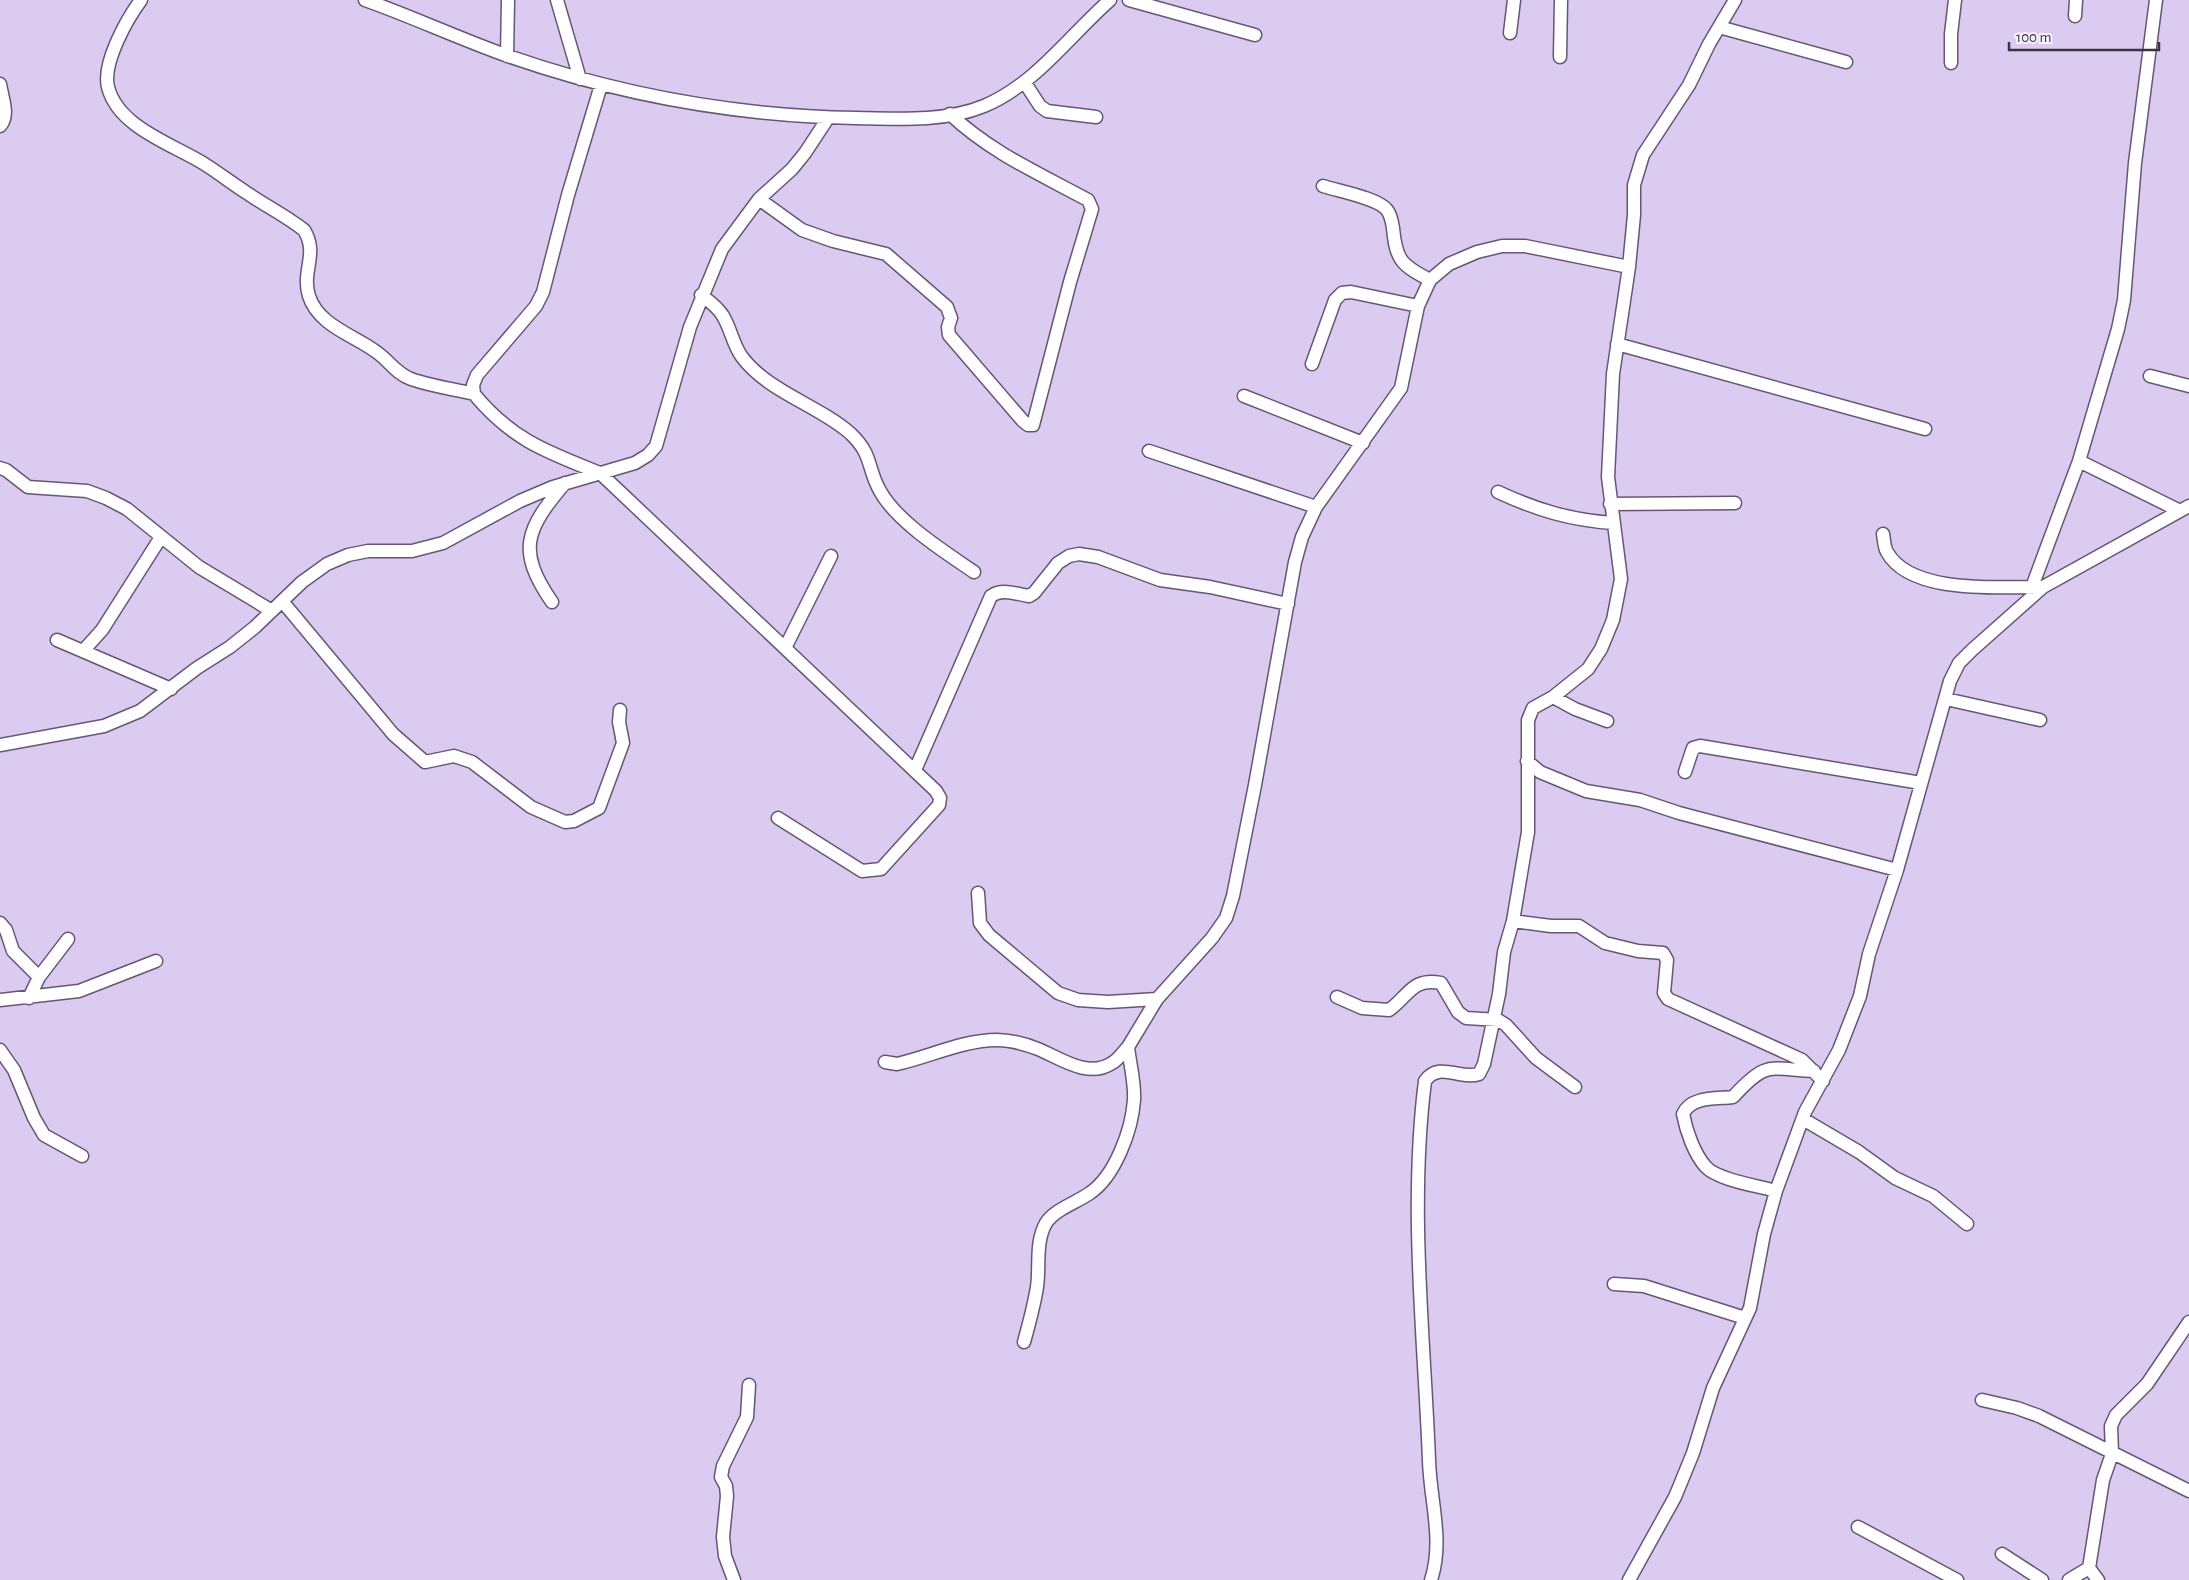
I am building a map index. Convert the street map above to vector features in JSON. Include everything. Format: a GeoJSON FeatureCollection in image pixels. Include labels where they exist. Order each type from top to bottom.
{"type":"FeatureCollection","features":[{"type":"Feature","properties":{"kind":"street"},"geometry":{"type":"LineString","coordinates":[[141,0],[128,20],[112,54],[108,86],[119,108],[149,134],[206,165],[304,230],[312,247],[307,274],[308,295],[315,308],[332,326],[377,352],[397,372],[411,379],[474,394],[514,434],[527,442],[600,473],[915,770],[936,791],[940,798],[939,805],[881,869],[862,871],[778,818]]}},
{"type":"Feature","properties":{"kind":"street"},"geometry":{"type":"LineString","coordinates":[[365,0],[507,56],[601,85],[729,110],[828,118],[924,118],[983,106],[1026,83],[1084,22],[1110,0]]}},
{"type":"Feature","properties":{"kind":"street"},"geometry":{"type":"LineString","coordinates":[[507,56],[508,0]]}},
{"type":"Feature","properties":{"kind":"street"},"geometry":{"type":"LineString","coordinates":[[557,0],[580,79]]}},
{"type":"Feature","properties":{"kind":"street"},"geometry":{"type":"LineString","coordinates":[[1129,0],[1255,35]]}},
{"type":"Feature","properties":{"kind":"street"},"geometry":{"type":"LineString","coordinates":[[1510,33],[1514,0]]}},
{"type":"Feature","properties":{"kind":"street"},"geometry":{"type":"LineString","coordinates":[[1560,57],[1561,0]]}},
{"type":"Feature","properties":{"kind":"street"},"geometry":{"type":"LineString","coordinates":[[1431,1580],[1436,1564],[1438,1536],[1429,1476],[1418,1274],[1419,1146],[1425,1081],[1430,1073],[1441,1070],[1472,1076],[1479,1074],[1494,1021],[1504,952],[1514,921],[1528,832],[1528,720],[1533,708],[1553,697],[1588,669],[1601,649],[1612,620],[1621,579],[1610,504],[1608,476],[1616,344],[1629,267],[1634,215],[1634,185],[1643,155],[1690,85],[1719,27],[1735,0]]}},
{"type":"Feature","properties":{"kind":"street"},"geometry":{"type":"LineString","coordinates":[[1951,63],[1955,0]]}},
{"type":"Feature","properties":{"kind":"street"},"geometry":{"type":"LineString","coordinates":[[2075,16],[2076,0]]}},
{"type":"Feature","properties":{"kind":"street"},"geometry":{"type":"LineString","coordinates":[[2037,587],[2079,461],[2124,300],[2135,163],[2156,0]]}},
{"type":"Feature","properties":{"kind":"street"},"geometry":{"type":"LineString","coordinates":[[1719,27],[1846,62]]}},
{"type":"Feature","properties":{"kind":"street"},"geometry":{"type":"LineString","coordinates":[[1026,83],[1040,106],[1047,111],[1096,117]]}},
{"type":"Feature","properties":{"kind":"street"},"geometry":{"type":"LineString","coordinates":[[0,84],[5,111],[3,123],[0,126]]}},
{"type":"Feature","properties":{"kind":"street"},"geometry":{"type":"LineString","coordinates":[[474,394],[473,385],[477,375],[536,306],[544,292],[568,195],[601,85]]}},
{"type":"Feature","properties":{"kind":"street"},"geometry":{"type":"LineString","coordinates":[[759,199],[802,230],[833,241],[886,254],[947,307],[951,318],[948,327],[949,336],[1023,421],[1028,425],[1033,425],[1070,282],[1092,209],[1088,200],[1015,162],[969,131],[950,114]]}},
{"type":"Feature","properties":{"kind":"street"},"geometry":{"type":"LineString","coordinates":[[1,742],[104,726],[140,712],[196,668],[236,642],[282,600],[327,564],[348,555],[368,551],[412,550],[443,543],[520,500],[565,483],[635,464],[648,455],[656,446],[678,365],[701,295],[722,249],[759,199],[792,169],[828,118]]}},
{"type":"Feature","properties":{"kind":"street"},"geometry":{"type":"LineString","coordinates":[[1323,186],[1376,202],[1387,209],[1392,219],[1395,251],[1400,259],[1413,271],[1430,280]]}},
{"type":"Feature","properties":{"kind":"street"},"geometry":{"type":"LineString","coordinates":[[885,1062],[897,1064],[970,1044],[996,1040],[1016,1042],[1036,1048],[1068,1064],[1089,1069],[1102,1068],[1114,1063],[1128,1047],[1157,999],[1212,938],[1226,918],[1255,784],[1302,537],[1316,507],[1401,388],[1418,306],[1430,280],[1449,264],[1477,252],[1502,246],[1525,246],[1629,267]]}},
{"type":"Feature","properties":{"kind":"street"},"geometry":{"type":"LineString","coordinates":[[1312,364],[1335,300],[1342,293],[1351,292],[1418,306]]}},
{"type":"Feature","properties":{"kind":"street"},"geometry":{"type":"LineString","coordinates":[[701,295],[714,305],[723,316],[742,358],[759,374],[849,433],[866,450],[879,490],[890,505],[928,539],[974,572]]}},
{"type":"Feature","properties":{"kind":"street"},"geometry":{"type":"LineString","coordinates":[[1616,344],[1925,430]]}},
{"type":"Feature","properties":{"kind":"street"},"geometry":{"type":"LineString","coordinates":[[2150,376],[2189,386]]}},
{"type":"Feature","properties":{"kind":"street"},"geometry":{"type":"LineString","coordinates":[[1244,396],[1363,443]]}},
{"type":"Feature","properties":{"kind":"street"},"geometry":{"type":"LineString","coordinates":[[1149,451],[1316,507]]}},
{"type":"Feature","properties":{"kind":"street"},"geometry":{"type":"LineString","coordinates":[[2079,461],[2185,509]]}},
{"type":"Feature","properties":{"kind":"street"},"geometry":{"type":"LineString","coordinates":[[0,468],[6,470],[28,487],[87,491],[127,509],[199,567],[272,611]]}},
{"type":"Feature","properties":{"kind":"street"},"geometry":{"type":"LineString","coordinates":[[552,602],[536,577],[531,565],[528,548],[532,531],[546,506],[565,483]]}},
{"type":"Feature","properties":{"kind":"street"},"geometry":{"type":"LineString","coordinates":[[1498,492],[1533,508],[1581,521],[1613,523]]}},
{"type":"Feature","properties":{"kind":"street"},"geometry":{"type":"LineString","coordinates":[[1610,504],[1736,503]]}},
{"type":"Feature","properties":{"kind":"street"},"geometry":{"type":"LineString","coordinates":[[1628,1580],[1675,1497],[1693,1453],[1712,1388],[1750,1308],[1764,1234],[1776,1190],[1803,1119],[1839,1050],[1860,996],[1869,954],[1897,870],[1950,681],[1959,663],[2037,587],[2185,509]]}},
{"type":"Feature","properties":{"kind":"street"},"geometry":{"type":"LineString","coordinates":[[1883,534],[1886,551],[1896,564],[1923,578],[1951,584],[2037,587]]}},
{"type":"Feature","properties":{"kind":"street"},"geometry":{"type":"LineString","coordinates":[[84,652],[102,630],[160,537]]}},
{"type":"Feature","properties":{"kind":"street"},"geometry":{"type":"LineString","coordinates":[[915,770],[991,596],[996,592],[1005,592],[1029,596],[1034,593],[1058,563],[1069,556],[1079,554],[1098,557],[1160,580],[1210,587],[1288,604]]}},
{"type":"Feature","properties":{"kind":"street"},"geometry":{"type":"LineString","coordinates":[[785,648],[831,556]]}},
{"type":"Feature","properties":{"kind":"street"},"geometry":{"type":"LineString","coordinates":[[282,600],[393,734],[417,757],[425,762],[454,756],[472,762],[531,807],[565,822],[587,816],[599,808],[623,743],[618,722],[620,710]]}},
{"type":"Feature","properties":{"kind":"street"},"geometry":{"type":"LineString","coordinates":[[57,640],[171,689]]}},
{"type":"Feature","properties":{"kind":"street"},"geometry":{"type":"LineString","coordinates":[[1553,697],[1607,721]]}},
{"type":"Feature","properties":{"kind":"street"},"geometry":{"type":"LineString","coordinates":[[1946,699],[2040,720]]}},
{"type":"Feature","properties":{"kind":"street"},"geometry":{"type":"LineString","coordinates":[[1685,772],[1690,753],[1693,748],[1700,746],[1796,764],[1921,783]]}},
{"type":"Feature","properties":{"kind":"street"},"geometry":{"type":"LineString","coordinates":[[1527,761],[1540,772],[1586,791],[1640,800],[1679,814],[1897,870]]}},
{"type":"Feature","properties":{"kind":"street"},"geometry":{"type":"LineString","coordinates":[[978,893],[980,923],[1058,992],[1078,1000],[1108,1002],[1157,999]]}},
{"type":"Feature","properties":{"kind":"street"},"geometry":{"type":"LineString","coordinates":[[1514,921],[1551,926],[1579,926],[1605,943],[1638,951],[1657,951],[1663,953],[1667,960],[1664,994],[1668,999],[1802,1060],[1823,1081]]}},
{"type":"Feature","properties":{"kind":"street"},"geometry":{"type":"LineString","coordinates":[[0,923],[6,930],[13,951],[39,977]]}},
{"type":"Feature","properties":{"kind":"street"},"geometry":{"type":"LineString","coordinates":[[29,998],[39,977],[68,939]]}},
{"type":"Feature","properties":{"kind":"street"},"geometry":{"type":"LineString","coordinates":[[0,1000],[79,992],[156,961]]}},
{"type":"Feature","properties":{"kind":"street"},"geometry":{"type":"LineString","coordinates":[[1337,997],[1362,1008],[1389,1010],[1407,992],[1421,984],[1431,981],[1441,983],[1458,1012],[1466,1018],[1498,1020],[1506,1025],[1536,1058],[1575,1087]]}},
{"type":"Feature","properties":{"kind":"street"},"geometry":{"type":"LineString","coordinates":[[1024,1342],[1038,1284],[1041,1235],[1046,1222],[1058,1212],[1090,1193],[1106,1180],[1115,1166],[1130,1122],[1134,1101],[1134,1081],[1128,1047]]}},
{"type":"Feature","properties":{"kind":"street"},"geometry":{"type":"LineString","coordinates":[[0,1050],[14,1070],[34,1118],[44,1134],[82,1156]]}},
{"type":"Feature","properties":{"kind":"street"},"geometry":{"type":"LineString","coordinates":[[1776,1190],[1741,1182],[1713,1172],[1706,1167],[1688,1133],[1683,1114],[1693,1103],[1705,1099],[1733,1096],[1746,1081],[1770,1069],[1782,1068],[1814,1071]]}},
{"type":"Feature","properties":{"kind":"street"},"geometry":{"type":"LineString","coordinates":[[1803,1119],[1859,1152],[1895,1178],[1933,1196],[1967,1224]]}},
{"type":"Feature","properties":{"kind":"street"},"geometry":{"type":"LineString","coordinates":[[1614,1284],[1644,1286],[1746,1318]]}},
{"type":"Feature","properties":{"kind":"street"},"geometry":{"type":"LineString","coordinates":[[2098,1580],[2089,1568],[2103,1480],[2112,1454],[2111,1426],[2116,1415],[2147,1384],[2189,1322]]}},
{"type":"Feature","properties":{"kind":"street"},"geometry":{"type":"LineString","coordinates":[[734,1580],[725,1556],[723,1537],[727,1496],[726,1486],[721,1477],[723,1466],[747,1417],[749,1385]]}},
{"type":"Feature","properties":{"kind":"street"},"geometry":{"type":"LineString","coordinates":[[1982,1400],[2039,1416],[2189,1491]]}},
{"type":"Feature","properties":{"kind":"street"},"geometry":{"type":"LineString","coordinates":[[1858,1526],[1957,1580]]}},
{"type":"Feature","properties":{"kind":"street"},"geometry":{"type":"LineString","coordinates":[[2002,1554],[2042,1580]]}},
{"type":"Feature","properties":{"kind":"street"},"geometry":{"type":"LineString","coordinates":[[2069,1580],[2089,1568]]}}]}
